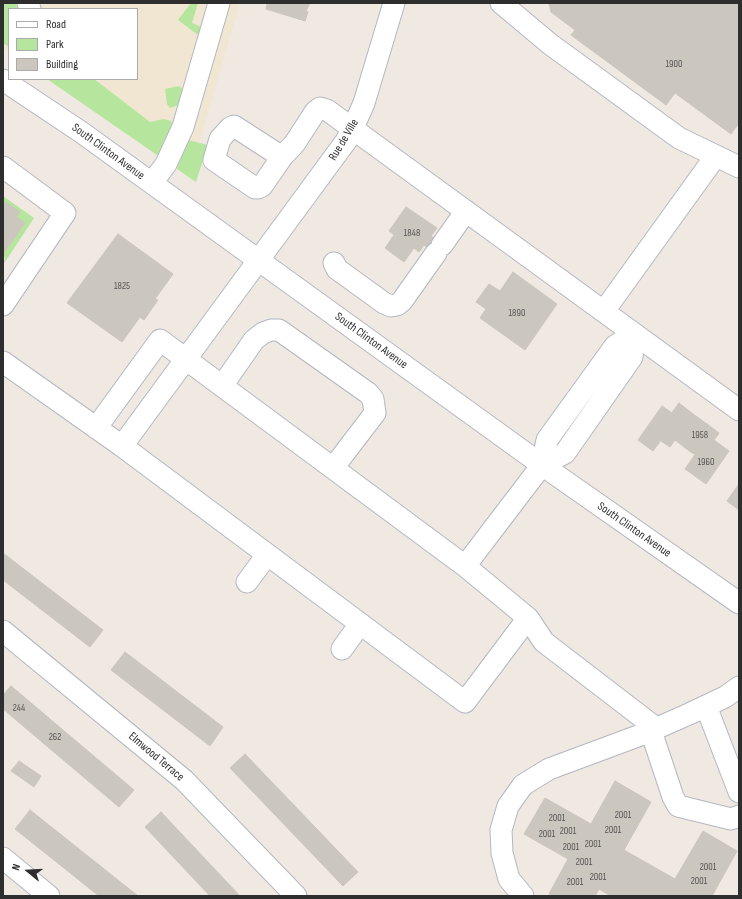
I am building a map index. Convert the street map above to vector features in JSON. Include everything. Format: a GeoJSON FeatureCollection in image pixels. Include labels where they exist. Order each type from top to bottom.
{"type":"FeatureCollection","features":[{"type":"Feature","properties":{"kind":"street"},"geometry":{"type":"LineString","coordinates":[[152,183],[166,164],[183,127],[219,3]]}},
{"type":"Feature","properties":{"kind":"street","name":"Rue de Ville"},"geometry":{"type":"LineString","coordinates":[[122,446],[337,154],[353,128],[369,88],[394,3]]}},
{"type":"Feature","properties":{"kind":"street"},"geometry":{"type":"LineString","coordinates":[[501,3],[550,44],[679,138],[715,157],[739,167]]}},
{"type":"Feature","properties":{"kind":"street","name":"South Clinton Avenue"},"geometry":{"type":"LineString","coordinates":[[12,82],[542,464],[739,603]]}},
{"type":"Feature","properties":{"kind":"street"},"geometry":{"type":"LineString","coordinates":[[282,157],[295,143],[315,112],[320,108],[327,110],[739,410]]}},
{"type":"Feature","properties":{"kind":"street"},"geometry":{"type":"LineString","coordinates":[[604,311],[715,157]]}},
{"type":"Feature","properties":{"kind":"street"},"geometry":{"type":"LineString","coordinates":[[3,167],[65,213],[3,305]]}},
{"type":"Feature","properties":{"kind":"street"},"geometry":{"type":"LineString","coordinates":[[334,263],[337,268],[384,303],[391,306],[397,305],[402,301],[466,211]]}},
{"type":"Feature","properties":{"kind":"street"},"geometry":{"type":"LineString","coordinates":[[222,386],[254,340],[263,333],[271,330],[279,330],[368,393],[373,399],[375,414],[333,468]]}},
{"type":"Feature","properties":{"kind":"street"},"geometry":{"type":"LineString","coordinates":[[465,566],[542,464],[547,440],[615,346],[634,334]]}},
{"type":"Feature","properties":{"kind":"street"},"geometry":{"type":"LineString","coordinates":[[96,428],[160,340],[465,566],[528,618],[544,642],[653,730],[673,797],[678,806],[731,819],[739,816]]}},
{"type":"Feature","properties":{"kind":"street"},"geometry":{"type":"LineString","coordinates":[[3,362],[122,446],[465,702],[528,618]]}},
{"type":"Feature","properties":{"kind":"street"},"geometry":{"type":"LineString","coordinates":[[247,582],[267,555]]}},
{"type":"Feature","properties":{"kind":"street"},"geometry":{"type":"LineString","coordinates":[[342,649],[360,624]]}},
{"type":"Feature","properties":{"kind":"street","name":"Elmwood Terrace"},"geometry":{"type":"LineString","coordinates":[[3,631],[184,780],[296,896]]}},
{"type":"Feature","properties":{"kind":"street"},"geometry":{"type":"LineString","coordinates":[[523,896],[509,879],[502,853],[501,830],[508,806],[523,786],[549,769],[653,730],[725,697],[739,687]]}},
{"type":"Feature","properties":{"kind":"street"},"geometry":{"type":"LineString","coordinates":[[706,706],[739,792]]}},
{"type":"Feature","properties":{"kind":"street"},"geometry":{"type":"LineString","coordinates":[[3,858],[49,896]]}},
{"type":"Feature","properties":{"kind":"shaded area"},"geometry":{"type":"Polygon","coordinates":[[[3,3],[240,3],[189,177],[48,80],[138,80],[138,8],[8,8],[8,51],[3,48],[3,3]]]}},
{"type":"Feature","properties":{"kind":"green space"},"geometry":{"type":"Polygon","coordinates":[[[3,3],[15,3],[18,8],[8,8],[8,46],[3,43],[3,3]]]}},
{"type":"Feature","properties":{"kind":"green space"},"geometry":{"type":"Polygon","coordinates":[[[191,3],[198,3],[192,23],[201,27],[200,34],[198,35],[178,20],[191,3]]]}},
{"type":"Feature","properties":{"kind":"green space"},"geometry":{"type":"Polygon","coordinates":[[[48,80],[95,80],[150,122],[164,119],[171,121],[174,130],[163,152],[157,155],[48,80]]]}},
{"type":"Feature","properties":{"kind":"green space"},"geometry":{"type":"Polygon","coordinates":[[[179,86],[184,90],[179,105],[170,108],[167,104],[165,89],[179,86]]]}},
{"type":"Feature","properties":{"kind":"green space"},"geometry":{"type":"Polygon","coordinates":[[[188,140],[208,145],[196,182],[177,169],[188,140]]]}},
{"type":"Feature","properties":{"kind":"green space"},"geometry":{"type":"Polygon","coordinates":[[[3,196],[34,218],[3,265],[5,258],[3,254],[25,223],[16,217],[19,212],[6,202],[3,205],[3,196]]]}},
{"type":"Feature","properties":{"kind":"building"},"geometry":{"type":"Polygon","coordinates":[[[267,3],[310,3],[306,11],[308,12],[305,21],[266,9],[267,3]]]}},
{"type":"Feature","properties":{"kind":"building"},"geometry":{"type":"Polygon","coordinates":[[[549,3],[739,3],[739,123],[731,134],[675,93],[666,105],[571,35],[575,30],[551,12],[549,3]]]}},
{"type":"Feature","properties":{"kind":"building"},"geometry":{"type":"Polygon","coordinates":[[[6,202],[20,212],[16,217],[25,223],[3,254],[3,205],[6,202]]]}},
{"type":"Feature","properties":{"kind":"building"},"geometry":{"type":"Polygon","coordinates":[[[406,207],[437,228],[431,236],[448,248],[441,257],[424,245],[419,252],[414,248],[404,262],[385,248],[394,235],[389,231],[406,207]]]}},
{"type":"Feature","properties":{"kind":"building"},"geometry":{"type":"Polygon","coordinates":[[[118,234],[173,274],[155,299],[158,300],[144,320],[140,317],[122,342],[67,303],[118,234]]]}},
{"type":"Feature","properties":{"kind":"building"},"geometry":{"type":"Polygon","coordinates":[[[513,272],[557,304],[525,350],[480,318],[486,309],[476,302],[489,284],[500,291],[513,272]]]}},
{"type":"Feature","properties":{"kind":"building"},"geometry":{"type":"Polygon","coordinates":[[[679,403],[693,414],[670,447],[661,441],[664,436],[658,432],[679,403]]]}},
{"type":"Feature","properties":{"kind":"building"},"geometry":{"type":"Polygon","coordinates":[[[662,406],[672,413],[658,432],[664,436],[653,451],[638,440],[662,406]]]}},
{"type":"Feature","properties":{"kind":"building"},"geometry":{"type":"Polygon","coordinates":[[[693,414],[707,424],[688,450],[675,440],[693,414]]]}},
{"type":"Feature","properties":{"kind":"building"},"geometry":{"type":"Polygon","coordinates":[[[707,424],[719,433],[704,454],[698,450],[694,454],[688,450],[707,424]]]}},
{"type":"Feature","properties":{"kind":"building"},"geometry":{"type":"Polygon","coordinates":[[[714,440],[729,451],[706,484],[685,469],[698,450],[704,454],[714,440]]]}},
{"type":"Feature","properties":{"kind":"building"},"geometry":{"type":"Polygon","coordinates":[[[739,484],[739,510],[727,501],[739,484]]]}},
{"type":"Feature","properties":{"kind":"building"},"geometry":{"type":"Polygon","coordinates":[[[3,553],[103,630],[90,647],[3,580],[3,553]]]}},
{"type":"Feature","properties":{"kind":"building"},"geometry":{"type":"Polygon","coordinates":[[[125,652],[223,727],[210,746],[111,670],[125,652]]]}},
{"type":"Feature","properties":{"kind":"building"},"geometry":{"type":"Polygon","coordinates":[[[11,686],[134,790],[119,807],[3,709],[3,695],[11,686]]]}},
{"type":"Feature","properties":{"kind":"building"},"geometry":{"type":"Polygon","coordinates":[[[245,754],[358,872],[343,886],[230,768],[245,754]]]}},
{"type":"Feature","properties":{"kind":"building"},"geometry":{"type":"Polygon","coordinates":[[[19,761],[41,776],[34,787],[11,771],[19,761]]]}},
{"type":"Feature","properties":{"kind":"building"},"geometry":{"type":"Polygon","coordinates":[[[615,781],[651,802],[624,850],[675,879],[703,831],[737,851],[712,896],[611,896],[599,889],[595,896],[552,896],[549,894],[568,859],[524,834],[545,798],[591,824],[615,781]]]}},
{"type":"Feature","properties":{"kind":"building"},"geometry":{"type":"Polygon","coordinates":[[[30,810],[138,896],[99,896],[15,829],[30,810]]]}},
{"type":"Feature","properties":{"kind":"building"},"geometry":{"type":"Polygon","coordinates":[[[161,812],[240,896],[210,896],[145,827],[161,812]]]}}]}
